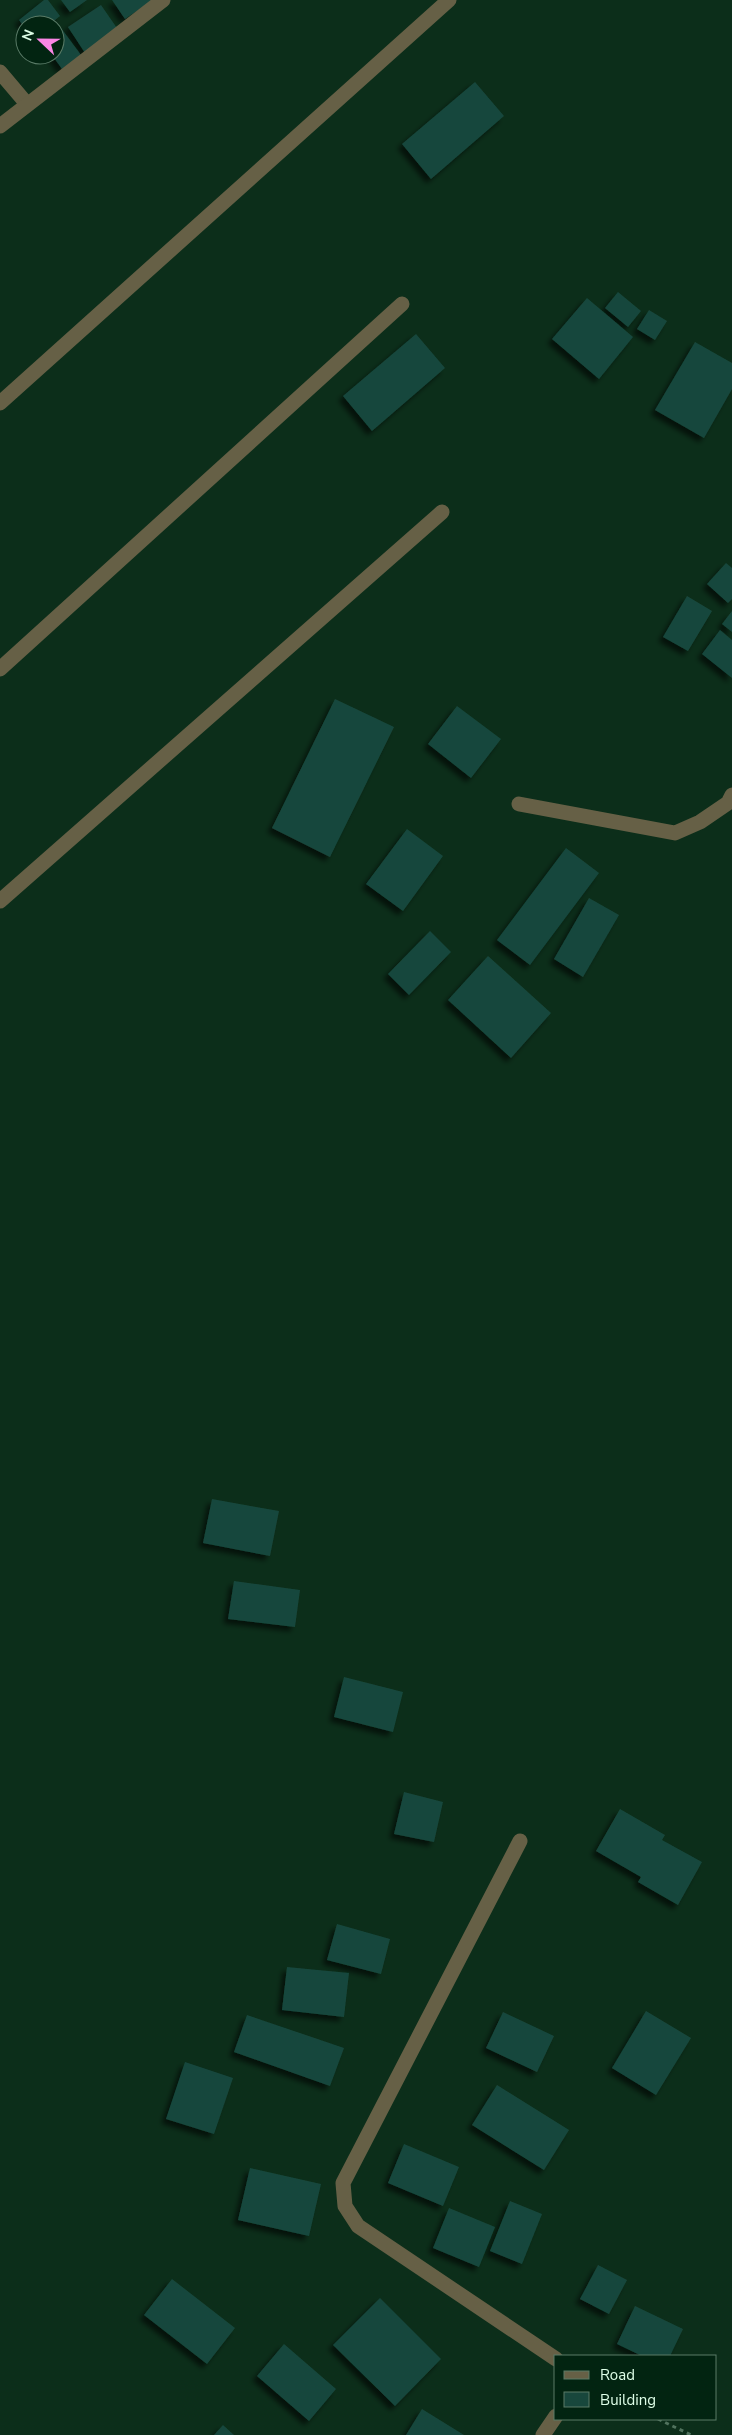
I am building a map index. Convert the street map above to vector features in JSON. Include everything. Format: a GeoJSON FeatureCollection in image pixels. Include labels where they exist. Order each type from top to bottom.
{"type":"FeatureCollection","features":[{"type":"Feature","properties":{"kind":"street"},"geometry":{"type":"LineString","coordinates":[[0,126],[163,0]]}},
{"type":"Feature","properties":{"kind":"street"},"geometry":{"type":"LineString","coordinates":[[0,403],[449,0]]}},
{"type":"Feature","properties":{"kind":"street"},"geometry":{"type":"LineString","coordinates":[[0,72],[27,104]]}},
{"type":"Feature","properties":{"kind":"street"},"geometry":{"type":"LineString","coordinates":[[0,669],[402,304]]}},
{"type":"Feature","properties":{"kind":"street"},"geometry":{"type":"LineString","coordinates":[[0,901],[442,512]]}},
{"type":"Feature","properties":{"kind":"street"},"geometry":{"type":"LineString","coordinates":[[519,804],[675,833],[700,822],[728,803],[732,795]]}},
{"type":"Feature","properties":{"kind":"street"},"geometry":{"type":"LineString","coordinates":[[520,1841],[343,2183],[345,2206],[358,2226],[554,2358]]}},
{"type":"Feature","properties":{"kind":"street"},"geometry":{"type":"LineString","coordinates":[[543,2435],[554,2419]]}},
{"type":"Feature","properties":{"kind":"path"},"geometry":{"type":"LineString","coordinates":[[660,2420],[691,2435]]}},
{"type":"Feature","properties":{"kind":"building"},"geometry":{"type":"Polygon","coordinates":[[[44,0],[48,0],[59,15],[25,15],[44,0]]]}},
{"type":"Feature","properties":{"kind":"building"},"geometry":{"type":"Polygon","coordinates":[[[61,0],[87,0],[70,12],[61,0]]]}},
{"type":"Feature","properties":{"kind":"building"},"geometry":{"type":"Polygon","coordinates":[[[112,0],[153,0],[125,19],[112,0]]]}},
{"type":"Feature","properties":{"kind":"building"},"geometry":{"type":"Polygon","coordinates":[[[101,5],[119,31],[85,53],[68,27],[101,5]]]}},
{"type":"Feature","properties":{"kind":"building"},"geometry":{"type":"Polygon","coordinates":[[[65,33],[81,55],[62,69],[59,65],[65,65],[65,33]]]}},
{"type":"Feature","properties":{"kind":"building"},"geometry":{"type":"Polygon","coordinates":[[[475,82],[504,116],[431,179],[402,144],[475,82]]]}},
{"type":"Feature","properties":{"kind":"building"},"geometry":{"type":"Polygon","coordinates":[[[618,292],[641,311],[628,327],[605,308],[618,292]]]}},
{"type":"Feature","properties":{"kind":"building"},"geometry":{"type":"Polygon","coordinates":[[[587,298],[633,337],[599,379],[552,339],[587,298]]]}},
{"type":"Feature","properties":{"kind":"building"},"geometry":{"type":"Polygon","coordinates":[[[649,310],[667,321],[655,340],[637,329],[649,310]]]}},
{"type":"Feature","properties":{"kind":"building"},"geometry":{"type":"Polygon","coordinates":[[[416,334],[445,368],[372,431],[343,396],[416,334]]]}},
{"type":"Feature","properties":{"kind":"building"},"geometry":{"type":"Polygon","coordinates":[[[695,342],[732,363],[732,389],[704,438],[655,410],[695,342]]]}},
{"type":"Feature","properties":{"kind":"building"},"geometry":{"type":"Polygon","coordinates":[[[726,563],[732,568],[732,599],[728,603],[707,584],[726,563]]]}},
{"type":"Feature","properties":{"kind":"building"},"geometry":{"type":"Polygon","coordinates":[[[687,596],[712,611],[688,651],[663,637],[687,596]]]}},
{"type":"Feature","properties":{"kind":"building"},"geometry":{"type":"Polygon","coordinates":[[[732,611],[732,632],[722,624],[732,611]]]}},
{"type":"Feature","properties":{"kind":"building"},"geometry":{"type":"Polygon","coordinates":[[[720,630],[732,640],[732,678],[702,654],[720,630]]]}},
{"type":"Feature","properties":{"kind":"building"},"geometry":{"type":"Polygon","coordinates":[[[335,699],[394,727],[330,857],[272,828],[335,699]]]}},
{"type":"Feature","properties":{"kind":"building"},"geometry":{"type":"Polygon","coordinates":[[[457,706],[501,739],[471,778],[428,744],[457,706]]]}},
{"type":"Feature","properties":{"kind":"building"},"geometry":{"type":"Polygon","coordinates":[[[407,829],[443,856],[403,911],[366,884],[407,829]]]}},
{"type":"Feature","properties":{"kind":"building"},"geometry":{"type":"Polygon","coordinates":[[[566,848],[599,873],[530,965],[497,940],[566,848]]]}},
{"type":"Feature","properties":{"kind":"building"},"geometry":{"type":"Polygon","coordinates":[[[589,898],[619,915],[583,977],[554,959],[589,898]]]}},
{"type":"Feature","properties":{"kind":"building"},"geometry":{"type":"Polygon","coordinates":[[[430,931],[451,952],[409,995],[388,974],[430,931]]]}},
{"type":"Feature","properties":{"kind":"building"},"geometry":{"type":"Polygon","coordinates":[[[488,956],[551,1013],[511,1058],[448,1000],[488,956]]]}},
{"type":"Feature","properties":{"kind":"building"},"geometry":{"type":"Polygon","coordinates":[[[212,1499],[279,1511],[270,1556],[203,1543],[212,1499]]]}},
{"type":"Feature","properties":{"kind":"building"},"geometry":{"type":"Polygon","coordinates":[[[234,1581],[300,1590],[295,1627],[228,1619],[234,1581]]]}},
{"type":"Feature","properties":{"kind":"building"},"geometry":{"type":"Polygon","coordinates":[[[344,1677],[403,1692],[393,1732],[334,1717],[344,1677]]]}},
{"type":"Feature","properties":{"kind":"building"},"geometry":{"type":"Polygon","coordinates":[[[404,1792],[443,1802],[434,1842],[394,1834],[404,1792]]]}},
{"type":"Feature","properties":{"kind":"building"},"geometry":{"type":"Polygon","coordinates":[[[620,1809],[665,1835],[662,1840],[702,1862],[678,1905],[638,1882],[641,1877],[596,1851],[620,1809]]]}},
{"type":"Feature","properties":{"kind":"building"},"geometry":{"type":"Polygon","coordinates":[[[337,1924],[390,1939],[381,1974],[327,1960],[337,1924]]]}},
{"type":"Feature","properties":{"kind":"building"},"geometry":{"type":"Polygon","coordinates":[[[287,1967],[349,1973],[344,2017],[282,2010],[287,1967]]]}},
{"type":"Feature","properties":{"kind":"building"},"geometry":{"type":"Polygon","coordinates":[[[646,2011],[691,2038],[656,2095],[612,2068],[646,2011]]]}},
{"type":"Feature","properties":{"kind":"building"},"geometry":{"type":"Polygon","coordinates":[[[503,2012],[554,2036],[537,2072],[486,2048],[503,2012]]]}},
{"type":"Feature","properties":{"kind":"building"},"geometry":{"type":"Polygon","coordinates":[[[247,2015],[344,2048],[330,2086],[234,2052],[247,2015]]]}},
{"type":"Feature","properties":{"kind":"building"},"geometry":{"type":"Polygon","coordinates":[[[185,2062],[233,2078],[214,2134],[166,2119],[185,2062]]]}},
{"type":"Feature","properties":{"kind":"building"},"geometry":{"type":"Polygon","coordinates":[[[497,2085],[569,2130],[544,2170],[472,2125],[497,2085]]]}},
{"type":"Feature","properties":{"kind":"building"},"geometry":{"type":"Polygon","coordinates":[[[404,2144],[459,2167],[443,2206],[388,2183],[404,2144]]]}},
{"type":"Feature","properties":{"kind":"building"},"geometry":{"type":"Polygon","coordinates":[[[250,2168],[321,2184],[309,2236],[238,2220],[250,2168]]]}},
{"type":"Feature","properties":{"kind":"building"},"geometry":{"type":"Polygon","coordinates":[[[510,2201],[542,2214],[522,2264],[490,2251],[510,2201]]]}},
{"type":"Feature","properties":{"kind":"building"},"geometry":{"type":"Polygon","coordinates":[[[449,2208],[495,2227],[479,2267],[433,2248],[449,2208]]]}},
{"type":"Feature","properties":{"kind":"building"},"geometry":{"type":"Polygon","coordinates":[[[598,2265],[627,2280],[609,2314],[580,2299],[598,2265]]]}},
{"type":"Feature","properties":{"kind":"building"},"geometry":{"type":"Polygon","coordinates":[[[172,2279],[235,2328],[207,2364],[144,2315],[172,2279]]]}},
{"type":"Feature","properties":{"kind":"building"},"geometry":{"type":"Polygon","coordinates":[[[380,2298],[441,2359],[395,2406],[333,2345],[380,2298]]]}},
{"type":"Feature","properties":{"kind":"building"},"geometry":{"type":"Polygon","coordinates":[[[635,2306],[683,2329],[670,2355],[640,2355],[617,2344],[635,2306]]]}},
{"type":"Feature","properties":{"kind":"building"},"geometry":{"type":"Polygon","coordinates":[[[284,2344],[336,2389],[309,2421],[257,2376],[284,2344]]]}},
{"type":"Feature","properties":{"kind":"building"},"geometry":{"type":"Polygon","coordinates":[[[422,2409],[464,2435],[406,2435],[422,2409]]]}},
{"type":"Feature","properties":{"kind":"building"},"geometry":{"type":"Polygon","coordinates":[[[223,2425],[234,2435],[214,2435],[223,2425]]]}}]}
